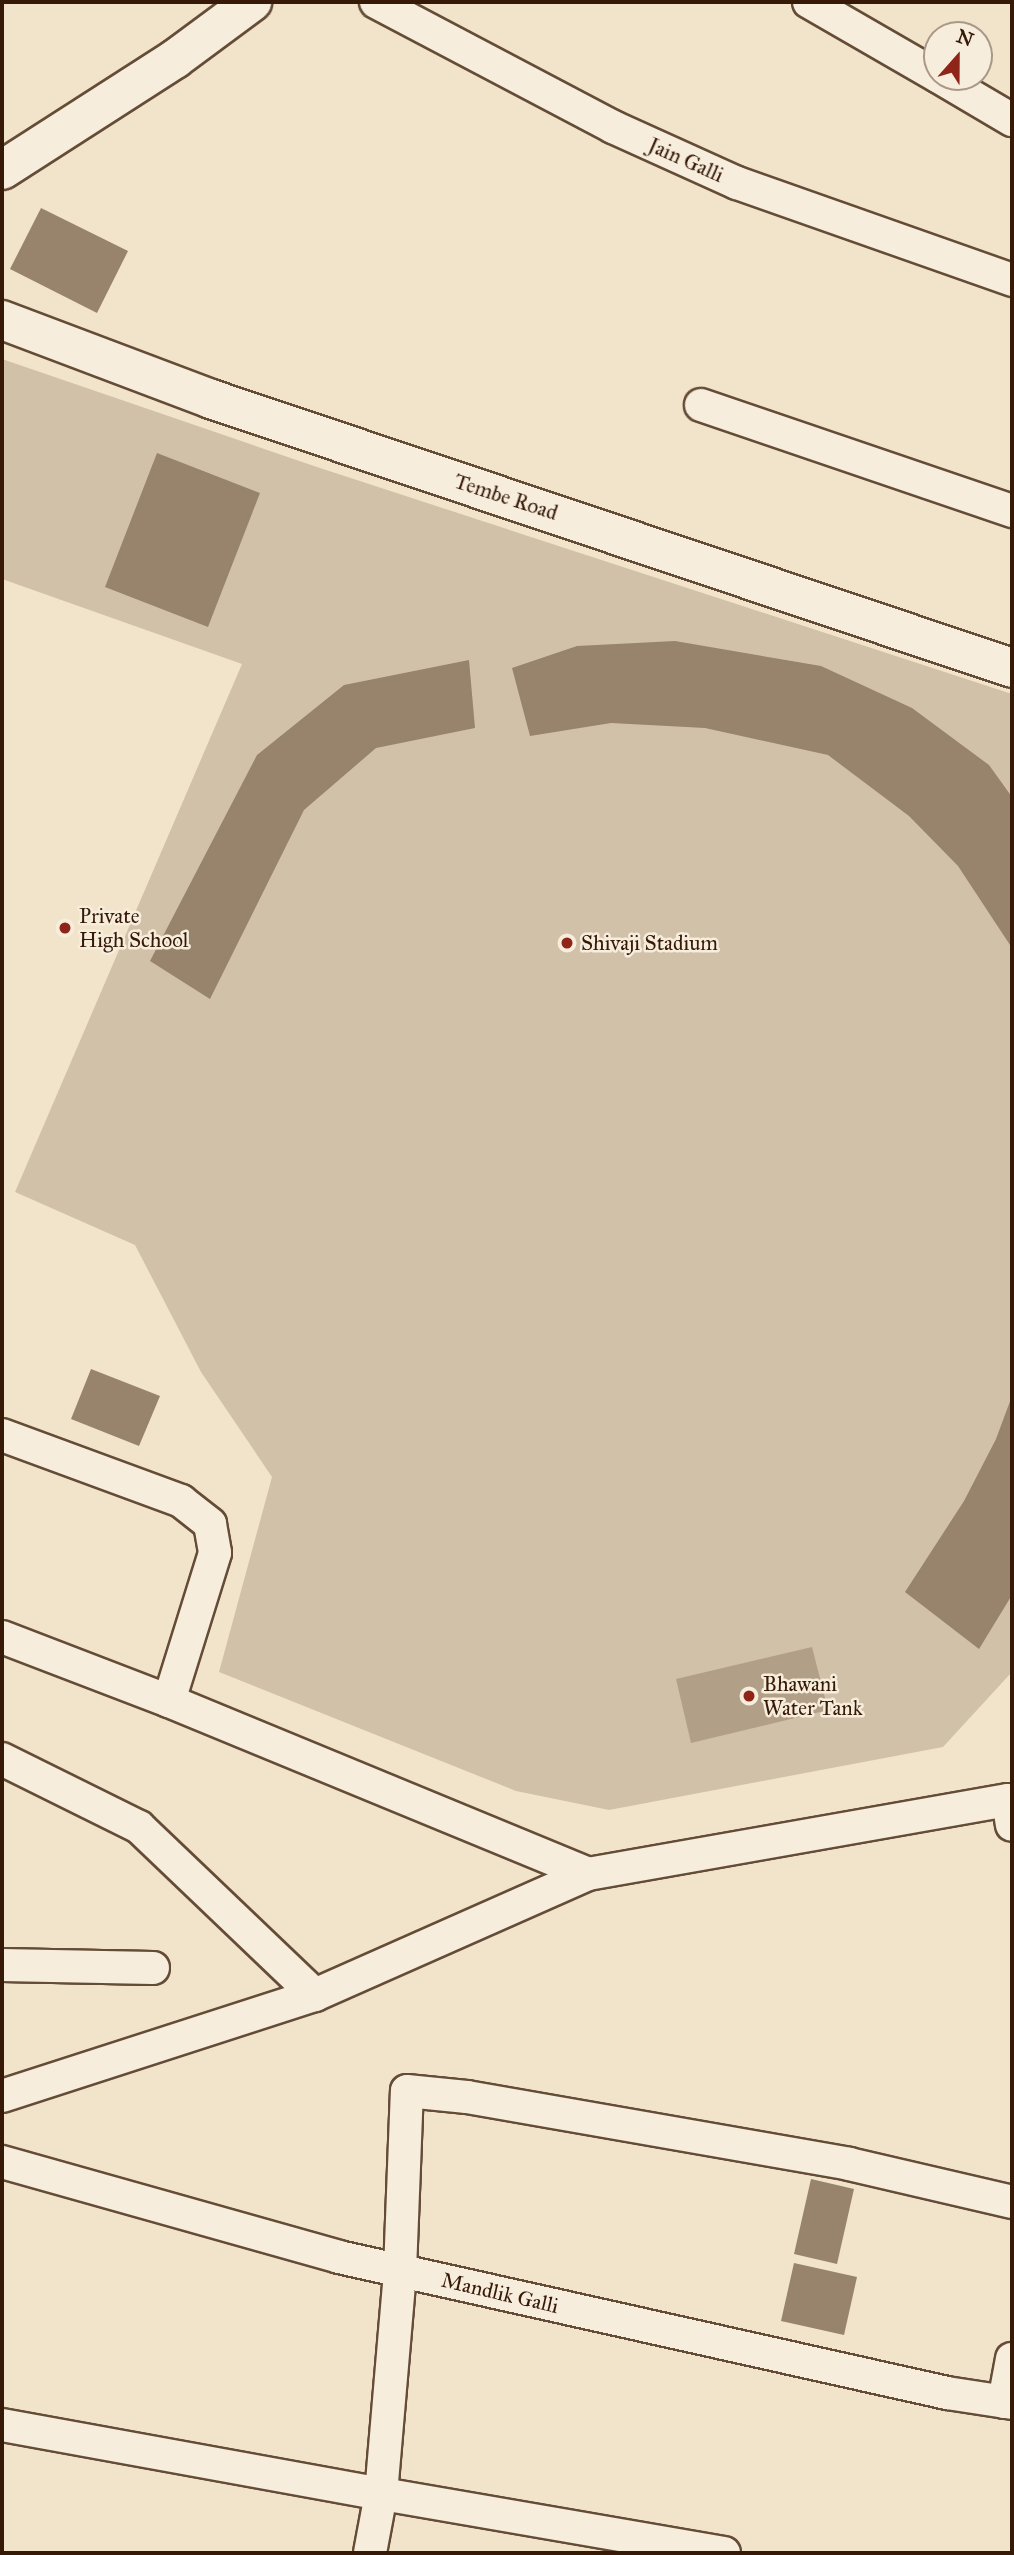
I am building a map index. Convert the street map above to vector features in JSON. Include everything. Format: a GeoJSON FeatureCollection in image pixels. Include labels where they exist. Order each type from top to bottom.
{"type":"FeatureCollection","features":[{"type":"Feature","properties":{"kind":"street"},"geometry":{"type":"LineString","coordinates":[[2,170],[164,66],[252,2]]}},
{"type":"Feature","properties":{"kind":"street","name":"Jain Galli"},"geometry":{"type":"LineString","coordinates":[[376,2],[613,127],[737,183],[1012,280]]}},
{"type":"Feature","properties":{"kind":"street"},"geometry":{"type":"LineString","coordinates":[[809,2],[923,67]]}},
{"type":"Feature","properties":{"kind":"street"},"geometry":{"type":"LineString","coordinates":[[963,91],[1012,120]]}},
{"type":"Feature","properties":{"kind":"street","name":"Tembe Road"},"geometry":{"type":"LineString","coordinates":[[2,320],[211,399],[1012,668]]}},
{"type":"Feature","properties":{"kind":"street"},"geometry":{"type":"LineString","coordinates":[[701,405],[1012,511]]}},
{"type":"Feature","properties":{"kind":"street"},"geometry":{"type":"LineString","coordinates":[[2,1435],[181,1501],[210,1524],[215,1553],[169,1701]]}},
{"type":"Feature","properties":{"kind":"street"},"geometry":{"type":"LineString","coordinates":[[2,1637],[169,1701],[588,1874]]}},
{"type":"Feature","properties":{"kind":"street"},"geometry":{"type":"LineString","coordinates":[[2,1759],[139,1827],[315,1995]]}},
{"type":"Feature","properties":{"kind":"street"},"geometry":{"type":"LineString","coordinates":[[2,2096],[315,1995],[588,1874],[1011,1804]]}},
{"type":"Feature","properties":{"kind":"street"},"geometry":{"type":"LineString","coordinates":[[2,1965],[153,1968]]}},
{"type":"Feature","properties":{"kind":"street"},"geometry":{"type":"LineString","coordinates":[[370,2553],[382,2494],[400,2271],[407,2091],[467,2097],[849,2164],[1012,2202]]}},
{"type":"Feature","properties":{"kind":"street","name":"Mandlik Galli"},"geometry":{"type":"LineString","coordinates":[[2,2162],[400,2271],[947,2393],[1008,2402]]}},
{"type":"Feature","properties":{"kind":"street"},"geometry":{"type":"LineString","coordinates":[[1008,2402],[1012,2359]]}},
{"type":"Feature","properties":{"kind":"street"},"geometry":{"type":"LineString","coordinates":[[2,2425],[724,2553]]}},
{"type":"Feature","properties":{"kind":"shaded area","name":"Shivaji Stadium"},"geometry":{"type":"Polygon","coordinates":[[[2,359],[317,467],[1012,694],[1012,1672],[943,1747],[609,1810],[516,1791],[219,1672],[272,1477],[201,1372],[135,1245],[15,1192],[242,664],[2,579],[2,359]]]}},
{"type":"Feature","properties":{"kind":"shaded area"},"geometry":{"type":"Polygon","coordinates":[[[812,1647],[828,1710],[691,1743],[676,1679],[812,1647]]]}},
{"type":"Feature","properties":{"kind":"building"},"geometry":{"type":"Polygon","coordinates":[[[41,208],[128,251],[97,313],[10,269],[41,208]]]}},
{"type":"Feature","properties":{"kind":"building"},"geometry":{"type":"Polygon","coordinates":[[[157,453],[260,493],[208,627],[105,587],[157,453]]]}},
{"type":"Feature","properties":{"kind":"building"},"geometry":{"type":"Polygon","coordinates":[[[675,641],[821,666],[912,708],[989,765],[1012,797],[1012,948],[958,866],[909,816],[828,755],[705,728],[611,723],[530,736],[512,668],[577,646],[675,641]]]}},
{"type":"Feature","properties":{"kind":"building"},"geometry":{"type":"Polygon","coordinates":[[[469,660],[475,728],[376,748],[304,810],[210,999],[150,961],[257,755],[344,685],[469,660]]]}},
{"type":"Feature","properties":{"kind":"building"},"geometry":{"type":"Polygon","coordinates":[[[91,1369],[160,1396],[139,1446],[71,1419],[91,1369]]]}},
{"type":"Feature","properties":{"kind":"building"},"geometry":{"type":"Polygon","coordinates":[[[1012,1396],[1012,1595],[979,1649],[905,1592],[964,1501],[996,1439],[1012,1396]]]}},
{"type":"Feature","properties":{"kind":"building"},"geometry":{"type":"Polygon","coordinates":[[[811,2179],[854,2189],[837,2264],[794,2254],[811,2179]]]}},
{"type":"Feature","properties":{"kind":"building"},"geometry":{"type":"Polygon","coordinates":[[[794,2263],[857,2277],[844,2335],[781,2321],[794,2263]]]}},
{"type":"Feature","properties":{"kind":"place","name":"Private High School"},"geometry":{"type":"Point","coordinates":[65,928]}},
{"type":"Feature","properties":{"kind":"place","name":"Shivaji Stadium"},"geometry":{"type":"Point","coordinates":[567,943]}},
{"type":"Feature","properties":{"kind":"place","name":"Bhawani Water Tank"},"geometry":{"type":"Point","coordinates":[749,1696]}}]}
